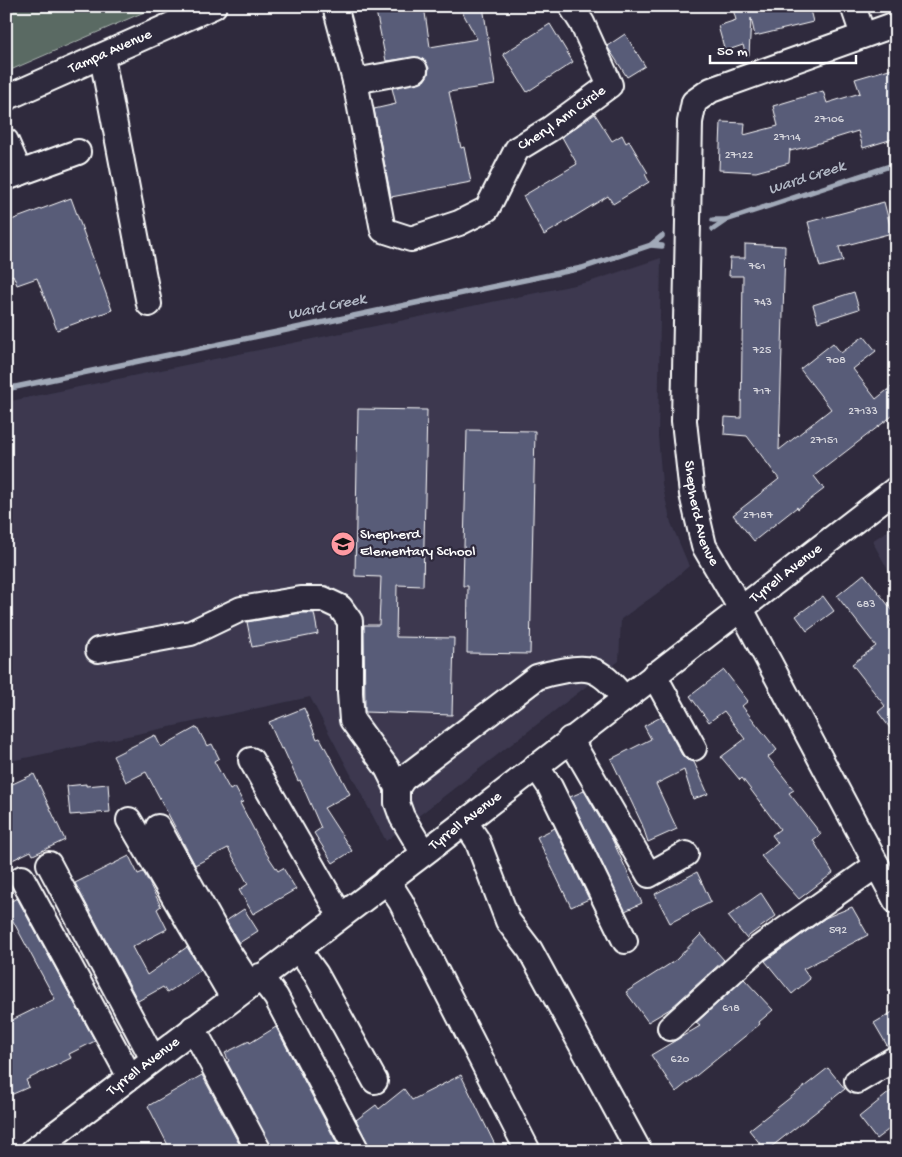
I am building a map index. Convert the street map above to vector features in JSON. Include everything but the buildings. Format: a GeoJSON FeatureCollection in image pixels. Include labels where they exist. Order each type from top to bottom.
{"type":"FeatureCollection","features":[{"type":"Feature","properties":{"kind":"street","name":"Tampa Avenue"},"geometry":{"type":"LineString","coordinates":[[6,98],[214,6]]}},
{"type":"Feature","properties":{"kind":"street","name":"Cheryl Ann Circle"},"geometry":{"type":"LineString","coordinates":[[335,6],[355,81],[383,230],[411,239],[459,223],[487,209],[516,149],[550,129],[610,85],[582,23],[571,6]]}},
{"type":"Feature","properties":{"kind":"street"},"geometry":{"type":"LineString","coordinates":[[852,6],[863,35],[896,24]]}},
{"type":"Feature","properties":{"kind":"street","name":"Shepherd Avenue"},"geometry":{"type":"LineString","coordinates":[[863,35],[711,90],[694,102],[690,122],[684,421],[692,494],[704,546],[741,609],[896,901]]}},
{"type":"Feature","properties":{"kind":"street"},"geometry":{"type":"LineString","coordinates":[[102,57],[148,304]]}},
{"type":"Feature","properties":{"kind":"street"},"geometry":{"type":"LineString","coordinates":[[355,81],[415,70]]}},
{"type":"Feature","properties":{"kind":"street"},"geometry":{"type":"LineString","coordinates":[[6,141],[13,175],[78,152]]}},
{"type":"Feature","properties":{"kind":"street","name":"Tyrrell Avenue"},"geometry":{"type":"LineString","coordinates":[[33,1151],[422,852],[465,822],[654,675],[894,496]]}},
{"type":"Feature","properties":{"kind":"street"},"geometry":{"type":"LineString","coordinates":[[98,650],[190,633],[241,609],[301,599],[323,599],[340,607],[350,621],[352,720],[387,768],[397,788],[397,803],[402,818],[422,852]]}},
{"type":"Feature","properties":{"kind":"street"},"geometry":{"type":"LineString","coordinates":[[397,788],[403,779],[537,678],[556,672],[591,670],[605,678],[624,698]]}},
{"type":"Feature","properties":{"kind":"street"},"geometry":{"type":"LineString","coordinates":[[654,675],[694,748]]}},
{"type":"Feature","properties":{"kind":"street"},"geometry":{"type":"LineString","coordinates":[[570,739],[649,875],[686,854]]}},
{"type":"Feature","properties":{"kind":"street"},"geometry":{"type":"LineString","coordinates":[[251,760],[340,915]]}},
{"type":"Feature","properties":{"kind":"street"},"geometry":{"type":"LineString","coordinates":[[536,766],[550,787],[625,941]]}},
{"type":"Feature","properties":{"kind":"street"},"geometry":{"type":"LineString","coordinates":[[129,820],[248,986],[276,997],[357,1151]]}},
{"type":"Feature","properties":{"kind":"street"},"geometry":{"type":"LineString","coordinates":[[465,822],[478,840],[508,922],[530,950],[639,1151]]}},
{"type":"Feature","properties":{"kind":"street"},"geometry":{"type":"LineString","coordinates":[[158,827],[248,986]]}},
{"type":"Feature","properties":{"kind":"street"},"geometry":{"type":"LineString","coordinates":[[48,864],[153,1060]]}},
{"type":"Feature","properties":{"kind":"street"},"geometry":{"type":"LineString","coordinates":[[670,1028],[756,950],[876,865]]}},
{"type":"Feature","properties":{"kind":"street"},"geometry":{"type":"LineString","coordinates":[[22,878],[130,1077]]}},
{"type":"Feature","properties":{"kind":"street"},"geometry":{"type":"LineString","coordinates":[[387,880],[401,902],[528,1151]]}},
{"type":"Feature","properties":{"kind":"street"},"geometry":{"type":"LineString","coordinates":[[298,949],[316,974],[375,1081]]}},
{"type":"Feature","properties":{"kind":"street"},"geometry":{"type":"LineString","coordinates":[[193,1028],[259,1151]]}},
{"type":"Feature","properties":{"kind":"street"},"geometry":{"type":"LineString","coordinates":[[857,1081],[896,1058]]}},
{"type":"Feature","properties":{"kind":"shaded area","name":"Shepherd Elementary School"},"geometry":{"type":"Polygon","coordinates":[[[661,258],[658,436],[662,484],[671,523],[689,566],[659,592],[621,619],[619,661],[386,841],[310,697],[6,762],[6,402],[589,282],[661,258]]]}},
{"type":"Feature","properties":{"kind":"shaded area"},"geometry":{"type":"Polygon","coordinates":[[[896,525],[896,584],[872,541],[896,525]]]}},
{"type":"Feature","properties":{"kind":"green space"},"geometry":{"type":"Polygon","coordinates":[[[6,6],[158,6],[6,72],[6,6]]]}},
{"type":"Feature","properties":{"kind":"waterway","name":"Ward Creek"},"geometry":{"type":"LineString","coordinates":[[713,229],[726,220],[896,164]]}},
{"type":"Feature","properties":{"kind":"waterway","name":"Ward Creek"},"geometry":{"type":"LineString","coordinates":[[713,220],[726,220]]}},
{"type":"Feature","properties":{"kind":"waterway","name":"Ward Creek"},"geometry":{"type":"LineString","coordinates":[[6,389],[582,268],[651,245],[662,236]]}},
{"type":"Feature","properties":{"kind":"waterway","name":"Ward Creek"},"geometry":{"type":"LineString","coordinates":[[651,245],[662,246]]}},
{"type":"Feature","properties":{"kind":"place","name":"Shepherd Elementary School"},"geometry":{"type":"Point","coordinates":[343,544]}}]}
